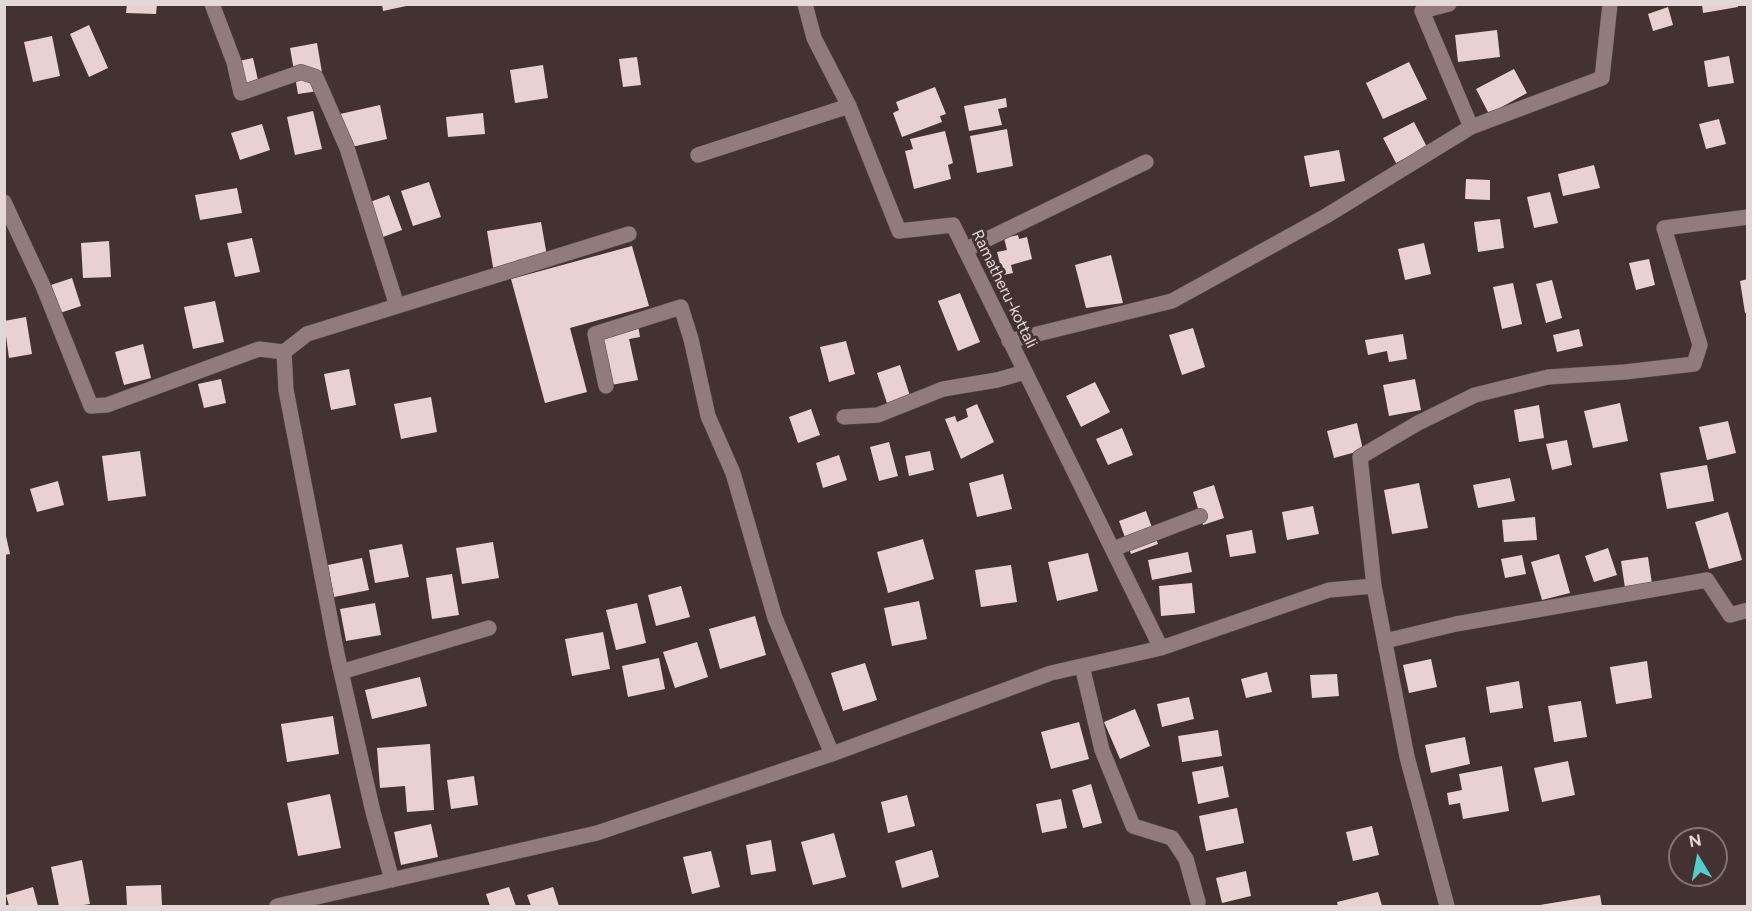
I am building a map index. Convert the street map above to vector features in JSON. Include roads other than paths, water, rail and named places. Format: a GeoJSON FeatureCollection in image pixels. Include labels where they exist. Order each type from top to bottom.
{"type":"FeatureCollection","features":[{"type":"Feature","properties":{"kind":"street"},"geometry":{"type":"LineString","coordinates":[[212,4],[234,62],[241,93],[301,72],[316,77],[348,148],[397,306]]}},
{"type":"Feature","properties":{"kind":"street"},"geometry":{"type":"LineString","coordinates":[[699,155],[849,106],[814,38],[805,4]]}},
{"type":"Feature","properties":{"kind":"street"},"geometry":{"type":"LineString","coordinates":[[1449,4],[1421,8],[1471,127]]}},
{"type":"Feature","properties":{"kind":"street"},"geometry":{"type":"LineString","coordinates":[[1009,341],[1172,301],[1326,216],[1471,127],[1602,78],[1610,4]]}},
{"type":"Feature","properties":{"kind":"street","name":"Ramatheru-kottali"},"geometry":{"type":"LineString","coordinates":[[849,106],[899,231],[953,225],[1161,648]]}},
{"type":"Feature","properties":{"kind":"street"},"geometry":{"type":"LineString","coordinates":[[965,250],[1146,162]]}},
{"type":"Feature","properties":{"kind":"street"},"geometry":{"type":"LineString","coordinates":[[4,202],[43,286],[91,406],[107,405],[259,349],[284,352],[306,334],[629,234]]}},
{"type":"Feature","properties":{"kind":"street"},"geometry":{"type":"LineString","coordinates":[[1447,906],[1407,757],[1374,586],[1359,457],[1418,423],[1475,395],[1548,377],[1625,372],[1694,364],[1700,345],[1664,228],[1748,217]]}},
{"type":"Feature","properties":{"kind":"street"},"geometry":{"type":"LineString","coordinates":[[606,386],[595,334],[681,307],[691,339],[708,416],[733,473],[775,618],[832,754]]}},
{"type":"Feature","properties":{"kind":"street"},"geometry":{"type":"LineString","coordinates":[[284,352],[286,390],[341,672],[373,812],[392,880]]}},
{"type":"Feature","properties":{"kind":"street"},"geometry":{"type":"LineString","coordinates":[[844,417],[878,415],[943,389],[997,380],[1024,372]]}},
{"type":"Feature","properties":{"kind":"street"},"geometry":{"type":"LineString","coordinates":[[1113,549],[1200,516]]}},
{"type":"Feature","properties":{"kind":"street"},"geometry":{"type":"LineString","coordinates":[[1385,641],[1456,624],[1707,580],[1730,615],[1748,610]]}},
{"type":"Feature","properties":{"kind":"street"},"geometry":{"type":"LineString","coordinates":[[277,906],[309,904],[392,880],[597,833],[832,754],[1051,673],[1161,648],[1329,590],[1374,586]]}},
{"type":"Feature","properties":{"kind":"street"},"geometry":{"type":"LineString","coordinates":[[341,672],[489,628]]}},
{"type":"Feature","properties":{"kind":"street"},"geometry":{"type":"LineString","coordinates":[[1082,666],[1102,750],[1133,826],[1172,838],[1186,859],[1198,902]]}}]}
